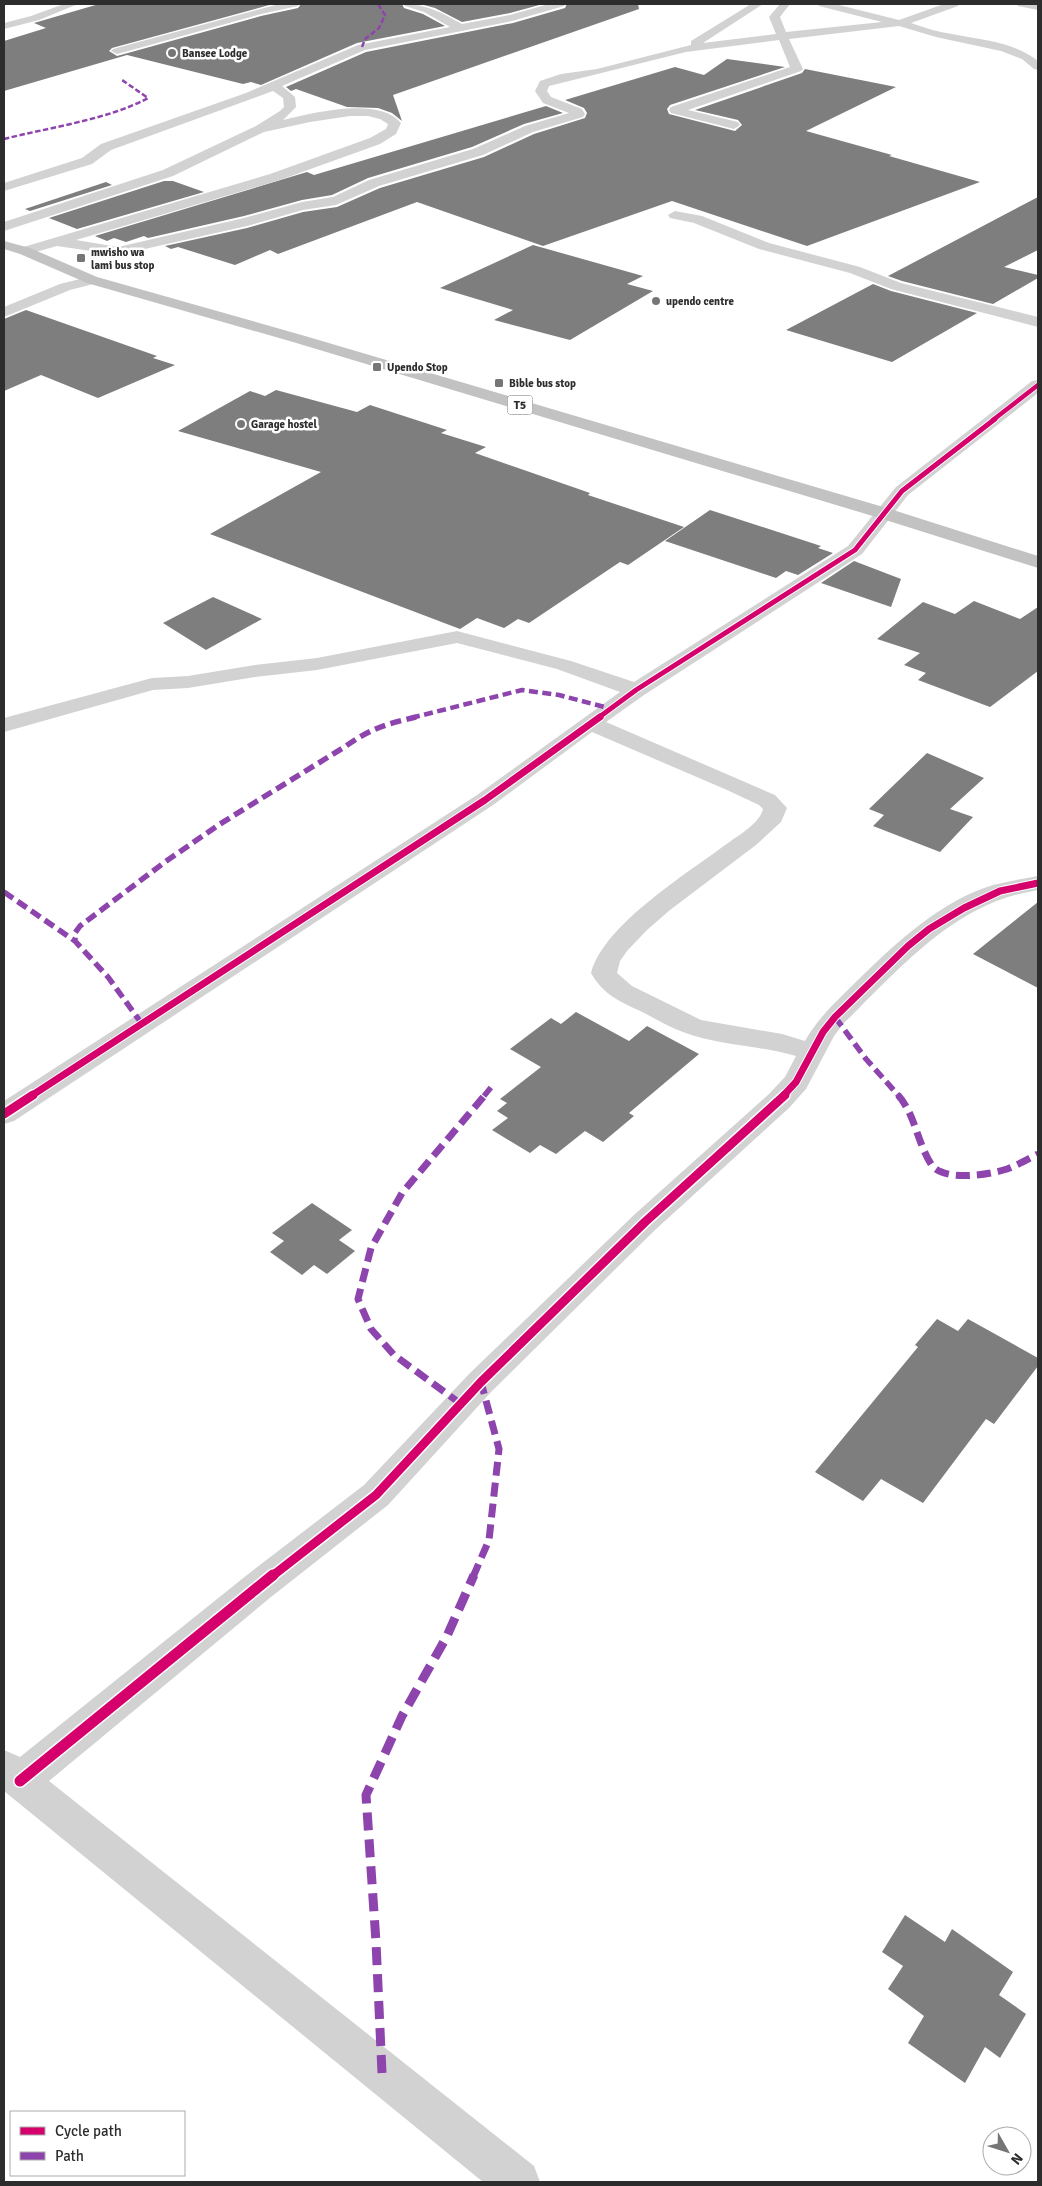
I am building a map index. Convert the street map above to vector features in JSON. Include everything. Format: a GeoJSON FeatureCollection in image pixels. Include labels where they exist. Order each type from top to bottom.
{"type":"FeatureCollection","features":[{"type":"Feature","properties":{"kind":"highway","name":"T5"},"geometry":{"type":"LineString","coordinates":[[4,244],[92,280],[299,338],[883,513],[1038,562]]}},
{"type":"Feature","properties":{"kind":"street"},"geometry":{"type":"LineString","coordinates":[[4,26],[73,4]]}},
{"type":"Feature","properties":{"kind":"street"},"geometry":{"type":"LineString","coordinates":[[118,51],[259,11],[294,4]]}},
{"type":"Feature","properties":{"kind":"street"},"geometry":{"type":"LineString","coordinates":[[409,4],[428,10],[460,28]]}},
{"type":"Feature","properties":{"kind":"street"},"geometry":{"type":"LineString","coordinates":[[4,187],[86,161],[106,147],[274,86],[362,47],[512,18],[560,4]]}},
{"type":"Feature","properties":{"kind":"street"},"geometry":{"type":"LineString","coordinates":[[685,49],[758,4]]}},
{"type":"Feature","properties":{"kind":"street"},"geometry":{"type":"LineString","coordinates":[[734,125],[675,110],[797,69],[774,17],[784,4]]}},
{"type":"Feature","properties":{"kind":"street"},"geometry":{"type":"LineString","coordinates":[[823,4],[936,34],[1004,48],[1026,57],[1038,67]]}},
{"type":"Feature","properties":{"kind":"street"},"geometry":{"type":"LineString","coordinates":[[59,242],[118,251],[248,222],[302,206],[336,201],[374,184],[478,152],[529,129],[579,114],[547,100],[541,91],[544,84],[548,82],[598,72],[685,49],[900,23],[954,4]]}},
{"type":"Feature","properties":{"kind":"street"},"geometry":{"type":"LineString","coordinates":[[1022,4],[1038,7]]}},
{"type":"Feature","properties":{"kind":"street"},"geometry":{"type":"LineString","coordinates":[[4,227],[168,173],[260,128],[284,114],[290,107],[289,97],[274,86]]}},
{"type":"Feature","properties":{"kind":"street"},"geometry":{"type":"LineString","coordinates":[[25,252],[275,177],[327,159],[385,136],[392,131],[395,123],[390,118],[361,112],[332,115],[260,128]]}},
{"type":"Feature","properties":{"kind":"street"},"geometry":{"type":"LineString","coordinates":[[675,215],[697,220],[764,246],[855,270],[896,286],[1038,322]]}},
{"type":"Feature","properties":{"kind":"street"},"geometry":{"type":"LineString","coordinates":[[4,312],[66,287],[92,280]]}},
{"type":"Feature","properties":{"kind":"street"},"geometry":{"type":"LineString","coordinates":[[4,1114],[485,800],[592,724],[636,690],[855,550],[883,513],[902,492],[1038,385]]}},
{"type":"Feature","properties":{"kind":"street"},"geometry":{"type":"LineString","coordinates":[[4,725],[152,684],[188,682],[255,671],[317,664],[457,638],[564,665],[636,690]]}},
{"type":"Feature","properties":{"kind":"street"},"geometry":{"type":"LineString","coordinates":[[592,724],[735,785],[767,800],[775,808],[773,817],[748,840],[660,905],[618,945],[607,961],[604,973],[609,982],[623,992],[692,1026],[714,1032],[782,1043],[814,1052]]}},
{"type":"Feature","properties":{"kind":"street"},"geometry":{"type":"LineString","coordinates":[[518,2182],[12,1774],[376,1495],[481,1382],[658,1210],[726,1146],[779,1101],[796,1082],[814,1052],[823,1032],[835,1017],[908,946],[929,929],[964,908],[1000,892],[1038,883]]}},
{"type":"Feature","properties":{"kind":"building"},"geometry":{"type":"Polygon","coordinates":[[[99,4],[273,4],[112,48],[109,51],[117,56],[261,16],[298,8],[301,4],[402,4],[404,8],[423,14],[445,26],[357,43],[261,85],[251,82],[243,84],[127,55],[4,91],[4,41],[46,28],[34,23],[99,4]]]}},
{"type":"Feature","properties":{"kind":"building"},"geometry":{"type":"Polygon","coordinates":[[[420,4],[543,4],[510,13],[462,22],[435,8],[420,4]]]}},
{"type":"Feature","properties":{"kind":"building"},"geometry":{"type":"Polygon","coordinates":[[[567,4],[638,4],[639,9],[393,95],[402,121],[392,113],[378,108],[347,107],[296,89],[291,91],[286,87],[366,52],[513,23],[565,8],[567,4]]]}},
{"type":"Feature","properties":{"kind":"building"},"geometry":{"type":"Polygon","coordinates":[[[727,59],[785,67],[670,105],[667,109],[669,114],[735,131],[742,125],[738,120],[695,110],[802,73],[805,69],[896,87],[806,131],[980,182],[807,246],[672,201],[543,246],[417,202],[278,254],[270,250],[235,265],[178,247],[171,249],[165,246],[247,228],[303,212],[337,207],[380,188],[484,157],[534,134],[585,118],[587,113],[584,108],[565,100],[675,67],[704,75],[727,59]]]}},
{"type":"Feature","properties":{"kind":"building"},"geometry":{"type":"Polygon","coordinates":[[[546,106],[563,113],[524,124],[472,147],[368,178],[332,195],[302,200],[244,216],[148,238],[144,236],[126,242],[114,238],[107,241],[95,236],[307,172],[314,175],[546,106]]]}},
{"type":"Feature","properties":{"kind":"building"},"geometry":{"type":"Polygon","coordinates":[[[164,181],[173,181],[204,192],[77,229],[49,218],[164,181]]]}},
{"type":"Feature","properties":{"kind":"building"},"geometry":{"type":"Polygon","coordinates":[[[106,182],[112,185],[30,211],[25,209],[106,182]]]}},
{"type":"Feature","properties":{"kind":"building"},"geometry":{"type":"Polygon","coordinates":[[[1038,197],[1038,250],[1004,267],[1038,275],[1038,278],[993,304],[888,276],[1038,197]]]}},
{"type":"Feature","properties":{"kind":"building"},"geometry":{"type":"Polygon","coordinates":[[[533,245],[643,276],[627,284],[653,291],[570,340],[494,320],[513,310],[440,288],[533,245]]]}},
{"type":"Feature","properties":{"kind":"building"},"geometry":{"type":"Polygon","coordinates":[[[873,284],[891,291],[977,313],[892,362],[786,330],[873,284]]]}},
{"type":"Feature","properties":{"kind":"building"},"geometry":{"type":"Polygon","coordinates":[[[26,310],[157,356],[153,358],[175,365],[98,398],[41,375],[4,391],[4,319],[26,310]]]}},
{"type":"Feature","properties":{"kind":"building"},"geometry":{"type":"Polygon","coordinates":[[[276,390],[357,412],[370,405],[447,430],[441,433],[486,447],[475,453],[590,493],[588,495],[684,527],[628,565],[620,562],[529,623],[518,619],[504,628],[477,618],[460,629],[210,534],[321,472],[178,431],[250,391],[265,396],[276,390]]]}},
{"type":"Feature","properties":{"kind":"building"},"geometry":{"type":"Polygon","coordinates":[[[710,510],[821,546],[818,548],[833,553],[798,575],[786,571],[776,578],[665,541],[710,510]]]}},
{"type":"Feature","properties":{"kind":"building"},"geometry":{"type":"Polygon","coordinates":[[[854,561],[901,579],[891,607],[821,583],[854,561]]]}},
{"type":"Feature","properties":{"kind":"building"},"geometry":{"type":"Polygon","coordinates":[[[213,597],[262,619],[206,650],[163,623],[213,597]]]}},
{"type":"Feature","properties":{"kind":"building"},"geometry":{"type":"Polygon","coordinates":[[[974,601],[1020,619],[1038,607],[1038,671],[990,707],[918,680],[926,673],[904,665],[920,653],[877,639],[923,602],[955,614],[974,601]]]}},
{"type":"Feature","properties":{"kind":"building"},"geometry":{"type":"Polygon","coordinates":[[[927,753],[984,778],[950,809],[973,817],[940,852],[873,826],[884,815],[869,809],[927,753]]]}},
{"type":"Feature","properties":{"kind":"building"},"geometry":{"type":"Polygon","coordinates":[[[1038,902],[1038,988],[973,954],[1038,902]]]}},
{"type":"Feature","properties":{"kind":"building"},"geometry":{"type":"Polygon","coordinates":[[[576,1012],[629,1041],[647,1026],[699,1054],[629,1113],[634,1116],[603,1142],[585,1131],[556,1154],[540,1145],[530,1153],[492,1130],[508,1118],[497,1111],[507,1103],[500,1099],[541,1067],[510,1049],[551,1018],[561,1024],[576,1012]]]}},
{"type":"Feature","properties":{"kind":"building"},"geometry":{"type":"Polygon","coordinates":[[[312,1203],[352,1230],[339,1240],[355,1251],[327,1274],[314,1265],[302,1275],[270,1252],[284,1241],[272,1233],[312,1203]]]}},
{"type":"Feature","properties":{"kind":"building"},"geometry":{"type":"Polygon","coordinates":[[[937,1319],[958,1331],[968,1319],[1038,1358],[1038,1366],[994,1424],[986,1419],[923,1503],[881,1479],[863,1501],[815,1472],[918,1347],[915,1345],[937,1319]]]}},
{"type":"Feature","properties":{"kind":"building"},"geometry":{"type":"Polygon","coordinates":[[[905,1915],[945,1942],[952,1929],[1013,1972],[999,1995],[1026,2014],[1000,2058],[985,2047],[965,2083],[908,2043],[924,2016],[888,1989],[903,1966],[882,1952],[905,1915]]]}},
{"type":"Feature","properties":{"kind":"marked path"},"geometry":{"type":"LineString","coordinates":[[362,47],[365,39],[379,28],[385,15],[378,4]]}},
{"type":"Feature","properties":{"kind":"marked path"},"geometry":{"type":"LineString","coordinates":[[4,139],[101,115],[135,105],[148,98],[122,80]]}},
{"type":"Feature","properties":{"kind":"marked path"},"geometry":{"type":"LineString","coordinates":[[142,1024],[108,977],[75,941],[75,933],[80,926],[165,862],[220,824],[346,746],[365,732],[382,725],[522,690],[559,695],[612,709]]}},
{"type":"Feature","properties":{"kind":"marked path"},"geometry":{"type":"LineString","coordinates":[[4,892],[75,941]]}},
{"type":"Feature","properties":{"kind":"marked path"},"geometry":{"type":"LineString","coordinates":[[835,1017],[866,1059],[906,1104],[931,1164],[939,1172],[951,1175],[984,1174],[1007,1169],[1038,1154]]}},
{"type":"Feature","properties":{"kind":"marked path"},"geometry":{"type":"LineString","coordinates":[[461,1404],[394,1355],[371,1329],[358,1299],[371,1248],[402,1193],[492,1086]]}},
{"type":"Feature","properties":{"kind":"marked path"},"geometry":{"type":"LineString","coordinates":[[382,2073],[376,1942],[366,1795],[402,1716],[447,1636],[489,1540],[499,1449],[481,1382]]}},
{"type":"Feature","properties":{"kind":"cycle path"},"geometry":{"type":"LineString","coordinates":[[4,1114],[485,800],[636,690],[855,550],[902,491],[1038,385]]}},
{"type":"Feature","properties":{"kind":"cycle path"},"geometry":{"type":"LineString","coordinates":[[20,1781],[259,1586],[376,1495],[481,1382],[645,1222],[779,1101],[796,1082],[823,1032],[835,1017],[908,946],[929,929],[964,908],[1000,891],[1038,883]]}},
{"type":"Feature","properties":{"kind":"place","name":"Bansee Lodge"},"geometry":{"type":"Point","coordinates":[172,53]}},
{"type":"Feature","properties":{"kind":"place","name":"mwisho wa lami bus stop"},"geometry":{"type":"Point","coordinates":[81,258]}},
{"type":"Feature","properties":{"kind":"place","name":"upendo centre"},"geometry":{"type":"Point","coordinates":[656,301]}},
{"type":"Feature","properties":{"kind":"place","name":"Upendo Stop"},"geometry":{"type":"Point","coordinates":[377,367]}},
{"type":"Feature","properties":{"kind":"place","name":"Bible bus stop"},"geometry":{"type":"Point","coordinates":[499,383]}},
{"type":"Feature","properties":{"kind":"place","name":"Garage hostel"},"geometry":{"type":"Point","coordinates":[241,424]}}]}
